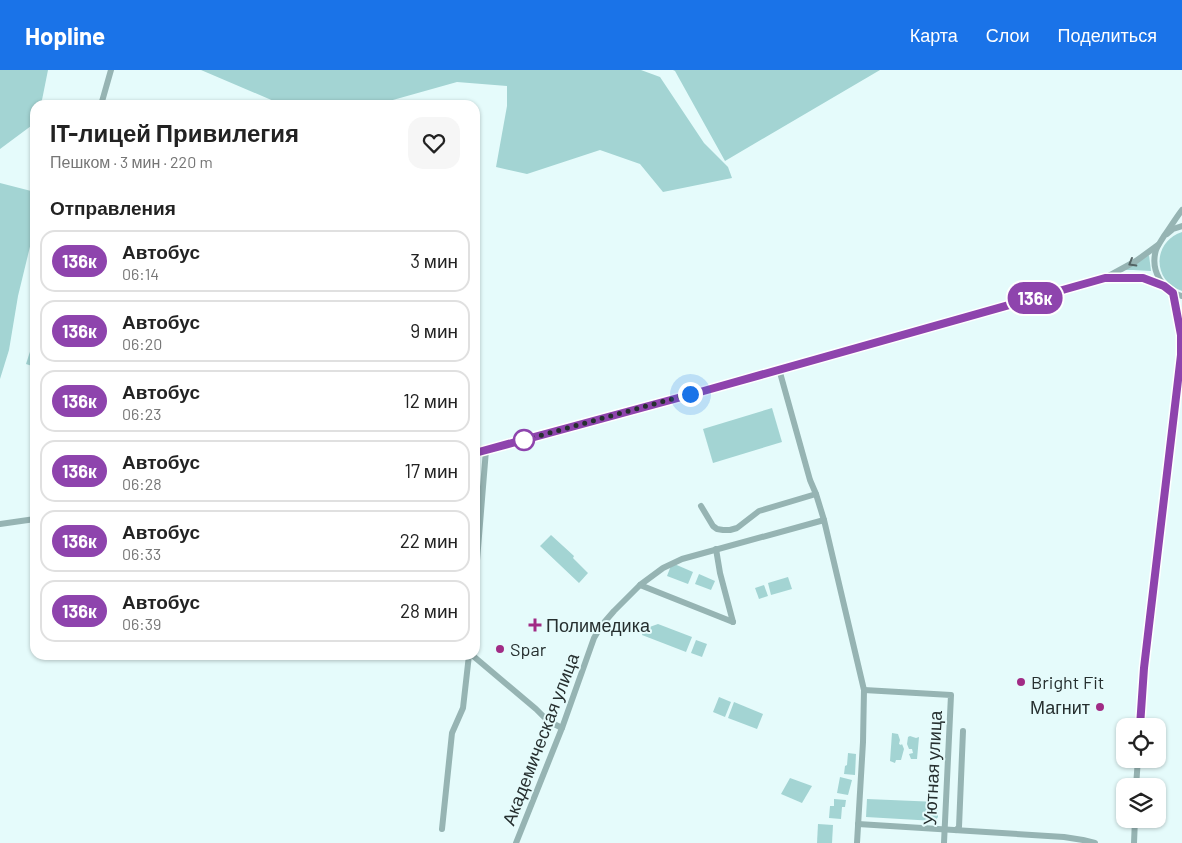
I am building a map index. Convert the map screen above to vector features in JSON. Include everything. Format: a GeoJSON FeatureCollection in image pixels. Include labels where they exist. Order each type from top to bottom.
{"type":"FeatureCollection","features":[{"type":"Feature","properties":{"kind":"street"},"geometry":{"type":"LineString","coordinates":[[102,100],[111,70]]}},
{"type":"Feature","properties":{"kind":"street"},"geometry":{"type":"LineString","coordinates":[[1164,286],[1158,277],[1155,256],[1158,245],[1182,210]]}},
{"type":"Feature","properties":{"kind":"street"},"geometry":{"type":"LineString","coordinates":[[1164,236],[1182,226]]}},
{"type":"Feature","properties":{"kind":"street"},"geometry":{"type":"LineString","coordinates":[[480,452],[1105,278],[1136,261],[1158,245]]}},
{"type":"Feature","properties":{"kind":"street"},"geometry":{"type":"LineString","coordinates":[[1105,278],[1143,278],[1164,286],[1173,293],[1182,296]]}},
{"type":"Feature","properties":{"kind":"street"},"geometry":{"type":"LineString","coordinates":[[1141,718],[1144,668],[1181,353],[1181,335],[1173,293]]}},
{"type":"Feature","properties":{"kind":"street"},"geometry":{"type":"LineString","coordinates":[[779,369],[810,480],[824,520],[864,690],[857,843]]}},
{"type":"Feature","properties":{"kind":"street"},"geometry":{"type":"LineString","coordinates":[[480,524],[486,450]]}},
{"type":"Feature","properties":{"kind":"street"},"geometry":{"type":"LineString","coordinates":[[701,506],[713,526],[722,530],[730,530],[737,528],[759,511],[816,494]]}},
{"type":"Feature","properties":{"kind":"street"},"geometry":{"type":"LineString","coordinates":[[0,524],[30,520]]}},
{"type":"Feature","properties":{"kind":"street","name":"Академическая улица"},"geometry":{"type":"LineString","coordinates":[[516,843],[562,728],[597,632],[614,611],[640,585],[663,568],[682,559],[824,520]]}},
{"type":"Feature","properties":{"kind":"street"},"geometry":{"type":"LineString","coordinates":[[640,585],[733,622],[720,573],[716,549]]}},
{"type":"Feature","properties":{"kind":"street"},"geometry":{"type":"LineString","coordinates":[[442,829],[452,732],[463,708],[469,660]]}},
{"type":"Feature","properties":{"kind":"street"},"geometry":{"type":"LineString","coordinates":[[476,660],[548,721],[562,728]]}},
{"type":"Feature","properties":{"kind":"street","name":"Уютная улица"},"geometry":{"type":"LineString","coordinates":[[864,690],[951,695],[944,843]]}},
{"type":"Feature","properties":{"kind":"street"},"geometry":{"type":"LineString","coordinates":[[956,830],[959,828],[963,731]]}},
{"type":"Feature","properties":{"kind":"street"},"geometry":{"type":"LineString","coordinates":[[858,824],[1064,837],[1095,843]]}},
{"type":"Feature","properties":{"kind":"street"},"geometry":{"type":"LineString","coordinates":[[1134,843],[1135,828]]}},
{"type":"Feature","properties":{"kind":"shaded area"},"geometry":{"type":"Polygon","coordinates":[[[0,70],[48,70],[42,100],[30,100],[30,127],[0,149],[0,70]]]}},
{"type":"Feature","properties":{"kind":"shaded area"},"geometry":{"type":"Polygon","coordinates":[[[201,70],[641,70],[660,77],[704,143],[728,167],[732,178],[663,192],[640,164],[600,150],[527,174],[496,167],[507,106],[507,86],[457,82],[393,100],[271,100],[201,70]]]}},
{"type":"Feature","properties":{"kind":"shaded area"},"geometry":{"type":"Polygon","coordinates":[[[673,70],[880,70],[725,161],[673,70]]]}},
{"type":"Feature","properties":{"kind":"shaded area"},"geometry":{"type":"Polygon","coordinates":[[[0,183],[30,191],[30,247],[18,296],[9,350],[0,379],[0,183]]]}},
{"type":"Feature","properties":{"kind":"shaded area"},"geometry":{"type":"Polygon","coordinates":[[[1182,232],[1182,291],[1172,286],[1165,279],[1161,271],[1160,262],[1161,252],[1165,244],[1172,237],[1182,232]]]}},
{"type":"Feature","properties":{"kind":"shaded area"},"geometry":{"type":"Polygon","coordinates":[[[1149,255],[1151,271],[1124,270],[1149,255]]]}},
{"type":"Feature","properties":{"kind":"shaded area"},"geometry":{"type":"Polygon","coordinates":[[[30,352],[30,365],[26,364],[30,352]]]}},
{"type":"Feature","properties":{"kind":"shaded area"},"geometry":{"type":"Polygon","coordinates":[[[772,408],[782,442],[713,463],[703,429],[772,408]]]}},
{"type":"Feature","properties":{"kind":"shaded area"},"geometry":{"type":"Polygon","coordinates":[[[551,535],[574,556],[573,558],[588,573],[579,583],[540,546],[551,535]]]}},
{"type":"Feature","properties":{"kind":"shaded area"},"geometry":{"type":"Polygon","coordinates":[[[672,563],[693,572],[688,584],[667,576],[672,563]]]}},
{"type":"Feature","properties":{"kind":"shaded area"},"geometry":{"type":"Polygon","coordinates":[[[699,574],[715,581],[711,590],[695,584],[699,574]]]}},
{"type":"Feature","properties":{"kind":"shaded area"},"geometry":{"type":"Polygon","coordinates":[[[788,577],[792,589],[771,595],[768,583],[788,577]]]}},
{"type":"Feature","properties":{"kind":"shaded area"},"geometry":{"type":"Polygon","coordinates":[[[764,585],[768,596],[759,599],[755,588],[764,585]]]}},
{"type":"Feature","properties":{"kind":"shaded area"},"geometry":{"type":"Polygon","coordinates":[[[658,624],[692,637],[686,652],[642,635],[644,629],[658,624]]]}},
{"type":"Feature","properties":{"kind":"shaded area"},"geometry":{"type":"Polygon","coordinates":[[[696,640],[707,644],[702,657],[691,653],[696,640]]]}},
{"type":"Feature","properties":{"kind":"shaded area"},"geometry":{"type":"Polygon","coordinates":[[[719,697],[731,702],[725,717],[713,712],[719,697]]]}},
{"type":"Feature","properties":{"kind":"shaded area"},"geometry":{"type":"Polygon","coordinates":[[[734,702],[763,714],[757,729],[728,718],[734,702]]]}},
{"type":"Feature","properties":{"kind":"shaded area"},"geometry":{"type":"Polygon","coordinates":[[[892,733],[898,734],[899,744],[902,744],[904,749],[901,760],[896,760],[895,763],[890,761],[892,733]]]}},
{"type":"Feature","properties":{"kind":"shaded area"},"geometry":{"type":"Polygon","coordinates":[[[908,737],[919,737],[917,759],[911,759],[909,754],[913,753],[907,744],[908,737]]]}},
{"type":"Feature","properties":{"kind":"shaded area"},"geometry":{"type":"Polygon","coordinates":[[[848,753],[856,754],[855,775],[844,774],[848,753]]]}},
{"type":"Feature","properties":{"kind":"shaded area"},"geometry":{"type":"Polygon","coordinates":[[[840,777],[852,780],[848,795],[837,793],[840,777]]]}},
{"type":"Feature","properties":{"kind":"shaded area"},"geometry":{"type":"Polygon","coordinates":[[[790,778],[812,786],[802,803],[781,794],[790,778]]]}},
{"type":"Feature","properties":{"kind":"shaded area"},"geometry":{"type":"Polygon","coordinates":[[[834,799],[846,800],[845,807],[842,807],[841,819],[829,818],[830,806],[834,806],[834,799]]]}},
{"type":"Feature","properties":{"kind":"shaded area"},"geometry":{"type":"Polygon","coordinates":[[[867,799],[938,802],[938,817],[935,821],[866,817],[867,799]]]}},
{"type":"Feature","properties":{"kind":"shaded area"},"geometry":{"type":"Polygon","coordinates":[[[818,824],[833,825],[832,843],[817,843],[818,824]]]}},
{"type":"Feature","properties":{"kind":"bus line","name":"136к"},"geometry":{"type":"LineString","coordinates":[[480,452],[1105,278],[1143,278],[1164,286],[1173,293],[1181,335],[1181,355],[1144,668],[1141,718]]}},
{"type":"Feature","properties":{"kind":"place","name":"Полимедика"},"geometry":{"type":"Point","coordinates":[535,625]}},
{"type":"Feature","properties":{"kind":"place","name":"Spar"},"geometry":{"type":"Point","coordinates":[500,649]}},
{"type":"Feature","properties":{"kind":"place","name":"Bright Fit"},"geometry":{"type":"Point","coordinates":[1021,682]}},
{"type":"Feature","properties":{"kind":"place","name":"Магнит"},"geometry":{"type":"Point","coordinates":[1100,707]}},
{"type":"Feature","properties":{"kind":"route"},"geometry":{"type":"LineString","coordinates":[[524,440],[690,394]]}}]}
